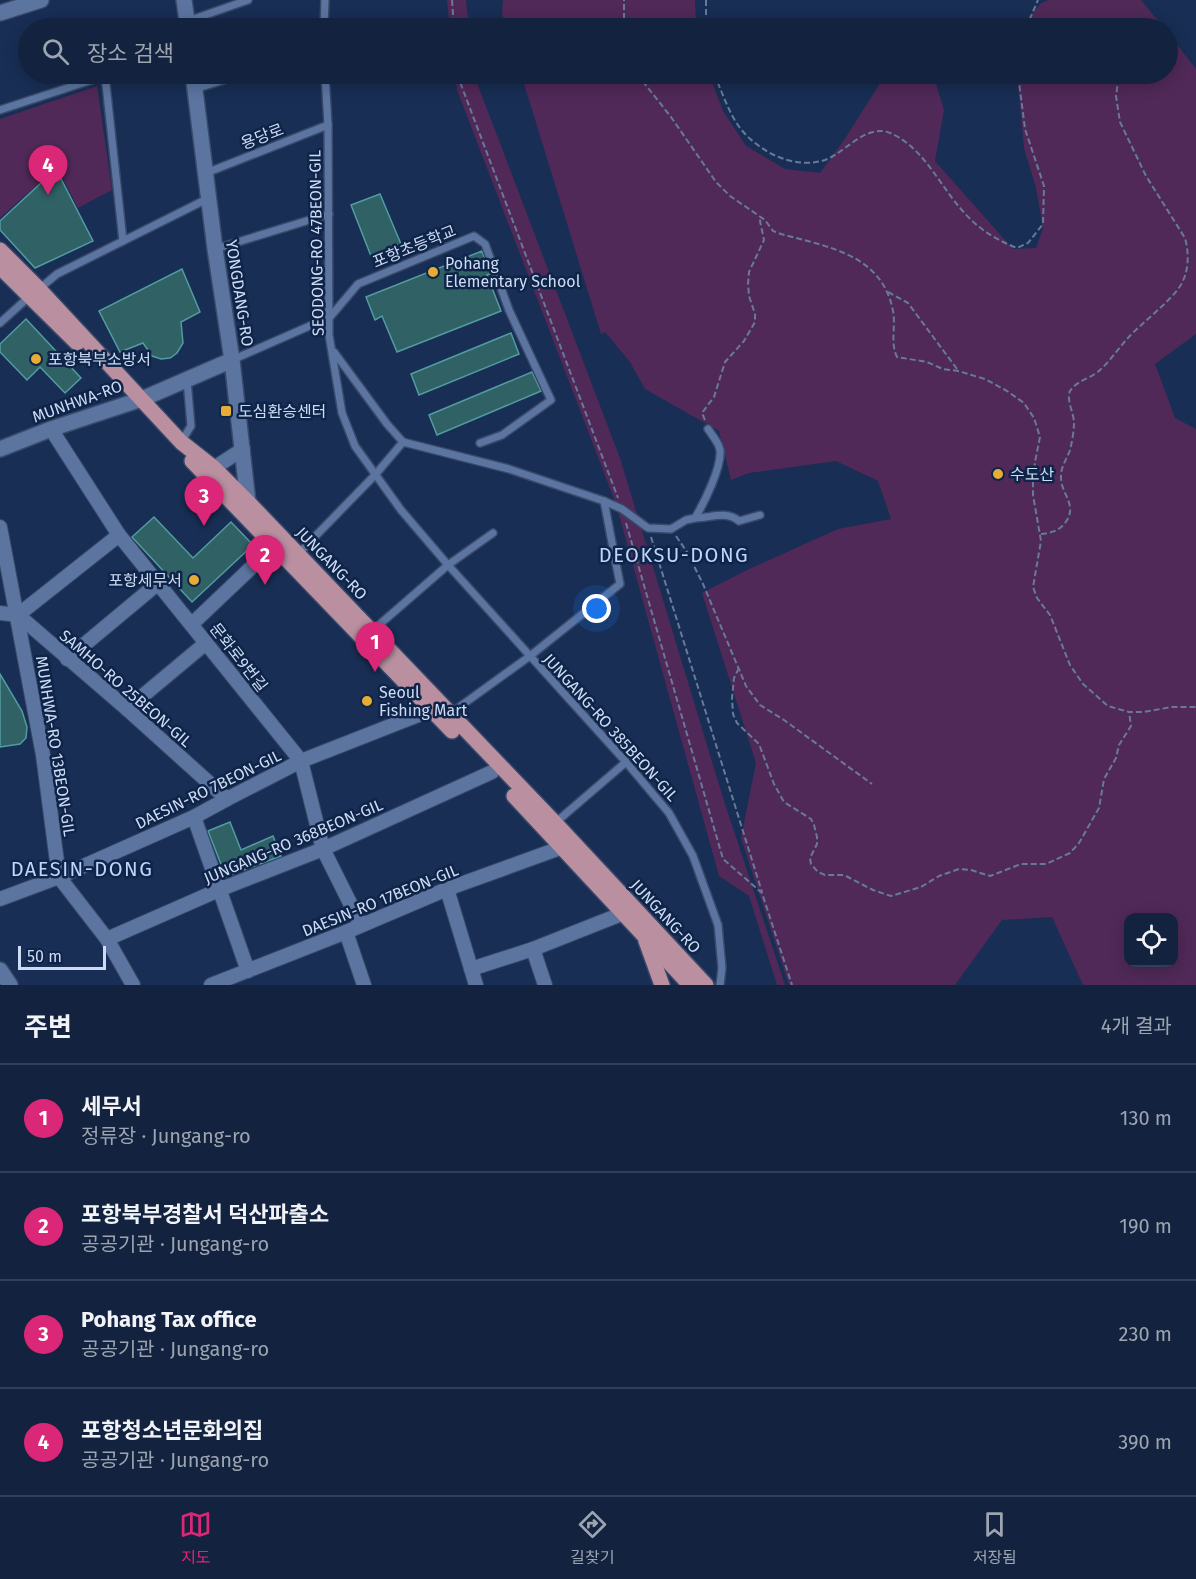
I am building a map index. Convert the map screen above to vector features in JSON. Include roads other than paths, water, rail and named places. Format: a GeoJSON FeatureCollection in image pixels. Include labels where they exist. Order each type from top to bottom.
{"type":"FeatureCollection","features":[{"type":"Feature","properties":{"kind":"main road"},"geometry":{"type":"LineString","coordinates":[[0,13],[41,0]]}},
{"type":"Feature","properties":{"kind":"main road"},"geometry":{"type":"LineString","coordinates":[[184,0],[187,18]]}},
{"type":"Feature","properties":{"kind":"main road","name":"YONGDANG-RO"},"geometry":{"type":"LineString","coordinates":[[195,84],[243,449],[247,509]]}},
{"type":"Feature","properties":{"kind":"main road","name":"JUNGANG-RO"},"geometry":{"type":"LineString","coordinates":[[0,250],[34,292],[247,509],[298,554],[706,985]]}},
{"type":"Feature","properties":{"kind":"main road","name":"JUNGANG-RO"},"geometry":{"type":"LineString","coordinates":[[0,267],[34,292]]}},
{"type":"Feature","properties":{"kind":"main road","name":"MUNHWA-RO"},"geometry":{"type":"LineString","coordinates":[[0,449],[139,399],[232,360]]}},
{"type":"Feature","properties":{"kind":"main road","name":"JUNGANG-RO"},"geometry":{"type":"LineString","coordinates":[[139,399],[181,442],[214,468],[274,546],[563,847],[687,983]]}},
{"type":"Feature","properties":{"kind":"main road"},"geometry":{"type":"LineString","coordinates":[[644,935],[662,985]]}},
{"type":"Feature","properties":{"kind":"main road"},"geometry":{"type":"LineString","coordinates":[[687,963],[687,983]]}},
{"type":"Feature","properties":{"kind":"main road"},"geometry":{"type":"LineString","coordinates":[[0,970],[10,985]]}},
{"type":"Feature","properties":{"kind":"street","name":"문화로9번길"},"geometry":{"type":"LineString","coordinates":[[51,429],[119,535],[301,761],[323,849],[361,925]]}},
{"type":"Feature","properties":{"kind":"street"},"geometry":{"type":"LineString","coordinates":[[214,468],[243,449]]}},
{"type":"Feature","properties":{"kind":"street","name":"MUNHWA-RO 13BEON-GIL"},"geometry":{"type":"LineString","coordinates":[[0,527],[43,755],[59,878]]}},
{"type":"Feature","properties":{"kind":"street"},"geometry":{"type":"LineString","coordinates":[[0,613],[18,615],[119,535]]}},
{"type":"Feature","properties":{"kind":"street"},"geometry":{"type":"LineString","coordinates":[[192,624],[274,546]]}},
{"type":"Feature","properties":{"kind":"street"},"geometry":{"type":"LineString","coordinates":[[67,659],[157,584]]}},
{"type":"Feature","properties":{"kind":"street","name":"SAMHO-RO 25BEON-GIL"},"geometry":{"type":"LineString","coordinates":[[18,615],[127,709],[226,799]]}},
{"type":"Feature","properties":{"kind":"street"},"geometry":{"type":"LineString","coordinates":[[127,709],[206,643]]}},
{"type":"Feature","properties":{"kind":"street","name":"DAESIN-RO 7BEON-GIL"},"geometry":{"type":"LineString","coordinates":[[0,899],[59,878],[194,818],[301,761],[431,710]]}},
{"type":"Feature","properties":{"kind":"street","name":"JUNGANG-RO 368BEON-GIL"},"geometry":{"type":"LineString","coordinates":[[107,939],[220,889],[323,849],[492,772]]}},
{"type":"Feature","properties":{"kind":"street"},"geometry":{"type":"LineString","coordinates":[[194,818],[249,971]]}},
{"type":"Feature","properties":{"kind":"street","name":"DAESIN-RO 17BEON-GIL"},"geometry":{"type":"LineString","coordinates":[[211,985],[447,889],[563,847]]}},
{"type":"Feature","properties":{"kind":"street"},"geometry":{"type":"LineString","coordinates":[[59,878],[107,939],[133,985]]}},
{"type":"Feature","properties":{"kind":"street"},"geometry":{"type":"LineString","coordinates":[[447,889],[476,985]]}},
{"type":"Feature","properties":{"kind":"street"},"geometry":{"type":"LineString","coordinates":[[471,969],[533,949],[624,913]]}},
{"type":"Feature","properties":{"kind":"street"},"geometry":{"type":"LineString","coordinates":[[346,932],[364,985]]}},
{"type":"Feature","properties":{"kind":"street"},"geometry":{"type":"LineString","coordinates":[[533,949],[545,985]]}},
{"type":"Feature","properties":{"kind":"lane"},"geometry":{"type":"LineString","coordinates":[[205,18],[248,0]]}},
{"type":"Feature","properties":{"kind":"lane"},"geometry":{"type":"LineString","coordinates":[[324,18],[325,0]]}},
{"type":"Feature","properties":{"kind":"lane"},"geometry":{"type":"LineString","coordinates":[[0,110],[77,84]]}},
{"type":"Feature","properties":{"kind":"lane"},"geometry":{"type":"LineString","coordinates":[[108,84],[123,241]]}},
{"type":"Feature","properties":{"kind":"lane"},"geometry":{"type":"LineString","coordinates":[[195,89],[211,84]]}},
{"type":"Feature","properties":{"kind":"lane","name":"SEODONG-RO 47BEON-GIL"},"geometry":{"type":"LineString","coordinates":[[326,84],[328,125],[329,335],[342,413],[355,446],[375,476],[448,566]]}},
{"type":"Feature","properties":{"kind":"lane","name":"용당로"},"geometry":{"type":"LineString","coordinates":[[206,173],[328,125]]}},
{"type":"Feature","properties":{"kind":"lane"},"geometry":{"type":"LineString","coordinates":[[0,323],[57,274],[209,198]]}},
{"type":"Feature","properties":{"kind":"lane"},"geometry":{"type":"LineString","coordinates":[[215,249],[329,214]]}},
{"type":"Feature","properties":{"kind":"lane","name":"포항초등학교"},"geometry":{"type":"LineString","coordinates":[[330,317],[358,284],[474,236],[485,244],[509,310],[551,400],[502,435],[480,443]]}},
{"type":"Feature","properties":{"kind":"lane"},"geometry":{"type":"LineString","coordinates":[[232,360],[330,317]]}},
{"type":"Feature","properties":{"kind":"lane"},"geometry":{"type":"LineString","coordinates":[[333,350],[387,424],[403,442],[509,469],[604,501],[622,509],[648,528],[671,529],[686,520],[720,514],[732,515],[739,521],[760,515]]}},
{"type":"Feature","properties":{"kind":"lane"},"geometry":{"type":"LineString","coordinates":[[181,442],[190,426],[187,380]]}},
{"type":"Feature","properties":{"kind":"lane"},"geometry":{"type":"LineString","coordinates":[[695,518],[705,501],[720,449],[708,429]]}},
{"type":"Feature","properties":{"kind":"lane"},"geometry":{"type":"LineString","coordinates":[[298,554],[375,476],[403,442]]}},
{"type":"Feature","properties":{"kind":"lane"},"geometry":{"type":"LineString","coordinates":[[450,714],[530,656],[620,584],[604,501]]}},
{"type":"Feature","properties":{"kind":"lane"},"geometry":{"type":"LineString","coordinates":[[372,631],[448,566],[493,533]]}},
{"type":"Feature","properties":{"kind":"lane","name":"JUNGANG-RO 385BEON-GIL"},"geometry":{"type":"LineString","coordinates":[[448,566],[626,762],[669,813],[693,856],[718,925],[722,969],[720,985]]}},
{"type":"Feature","properties":{"kind":"lane"},"geometry":{"type":"LineString","coordinates":[[555,823],[626,762]]}},
{"type":"Feature","properties":{"kind":"place","name":"포항청소년문화의집"},"geometry":{"type":"Point","coordinates":[48,195]}},
{"type":"Feature","properties":{"kind":"place","name":"Pohang Elementary School"},"geometry":{"type":"Point","coordinates":[433,272]}},
{"type":"Feature","properties":{"kind":"place","name":"포항북부소방서"},"geometry":{"type":"Point","coordinates":[36,359]}},
{"type":"Feature","properties":{"kind":"place","name":"도심환승센터"},"geometry":{"type":"Point","coordinates":[226,411]}},
{"type":"Feature","properties":{"kind":"place","name":"수도산"},"geometry":{"type":"Point","coordinates":[998,474]}},
{"type":"Feature","properties":{"kind":"place","name":"Pohang Tax office"},"geometry":{"type":"Point","coordinates":[204,526]}},
{"type":"Feature","properties":{"kind":"place","name":"포항세무서"},"geometry":{"type":"Point","coordinates":[194,580]}},
{"type":"Feature","properties":{"kind":"place","name":"포항북부경찰서 덕산파출소"},"geometry":{"type":"Point","coordinates":[265,585]}},
{"type":"Feature","properties":{"kind":"place","name":"세무서"},"geometry":{"type":"Point","coordinates":[375,672]}},
{"type":"Feature","properties":{"kind":"place","name":"Seoul Fishing Mart"},"geometry":{"type":"Point","coordinates":[367,701]}},
{"type":"Feature","properties":{"kind":"district","name":"DEOKSU-DONG"},"geometry":{"type":"Point","coordinates":[674,555]}},
{"type":"Feature","properties":{"kind":"district","name":"DAESIN-DONG"},"geometry":{"type":"Point","coordinates":[82,869]}}]}
